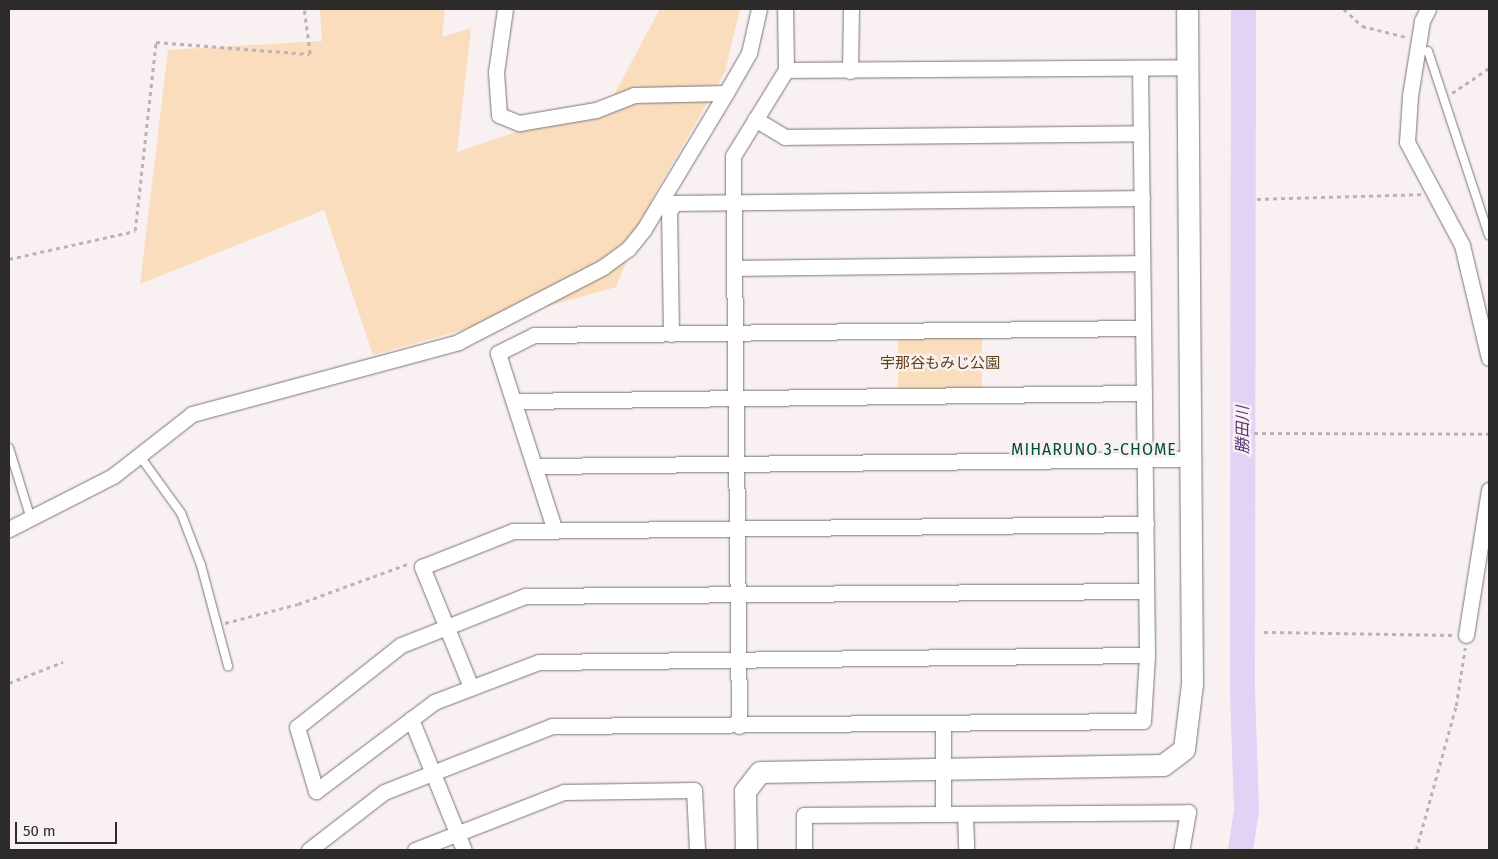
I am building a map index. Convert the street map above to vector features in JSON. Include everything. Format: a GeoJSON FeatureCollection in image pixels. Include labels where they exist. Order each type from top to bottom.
{"type":"FeatureCollection","features":[{"type":"Feature","properties":{"kind":"street"},"geometry":{"type":"LineString","coordinates":[[505,9],[496,72],[499,115],[519,123],[596,110],[634,95],[726,93]]}},
{"type":"Feature","properties":{"kind":"street"},"geometry":{"type":"LineString","coordinates":[[9,528],[92,489],[192,414],[458,342],[603,267],[628,249],[644,229],[749,53],[759,9]]}},
{"type":"Feature","properties":{"kind":"street"},"geometry":{"type":"LineString","coordinates":[[739,726],[733,156],[786,70],[785,9]]}},
{"type":"Feature","properties":{"kind":"street"},"geometry":{"type":"LineString","coordinates":[[850,71],[851,9]]}},
{"type":"Feature","properties":{"kind":"street"},"geometry":{"type":"LineString","coordinates":[[746,850],[745,791],[760,772],[1163,765],[1179,757],[1189,733],[1192,684],[1187,9]]}},
{"type":"Feature","properties":{"kind":"street"},"geometry":{"type":"LineString","coordinates":[[1428,9],[1424,46],[1407,142],[1432,194],[1462,245],[1489,358]]}},
{"type":"Feature","properties":{"kind":"street"},"geometry":{"type":"LineString","coordinates":[[786,70],[1186,67]]}},
{"type":"Feature","properties":{"kind":"street"},"geometry":{"type":"LineString","coordinates":[[309,850],[384,792],[552,726],[739,726],[1143,721],[1147,655],[1140,68]]}},
{"type":"Feature","properties":{"kind":"street"},"geometry":{"type":"LineString","coordinates":[[755,119],[784,137],[1141,133]]}},
{"type":"Feature","properties":{"kind":"street"},"geometry":{"type":"LineString","coordinates":[[671,334],[669,211],[675,203],[1142,198]]}},
{"type":"Feature","properties":{"kind":"street"},"geometry":{"type":"LineString","coordinates":[[735,268],[1142,263]]}},
{"type":"Feature","properties":{"kind":"street"},"geometry":{"type":"LineString","coordinates":[[554,531],[498,353],[534,335],[1143,328]]}},
{"type":"Feature","properties":{"kind":"street"},"geometry":{"type":"LineString","coordinates":[[514,401],[1144,394]]}},
{"type":"Feature","properties":{"kind":"street"},"geometry":{"type":"LineString","coordinates":[[535,466],[1190,459]]}},
{"type":"Feature","properties":{"kind":"street"},"geometry":{"type":"LineString","coordinates":[[1466,635],[1489,490]]}},
{"type":"Feature","properties":{"kind":"street"},"geometry":{"type":"LineString","coordinates":[[471,687],[422,567],[513,531],[1146,524]]}},
{"type":"Feature","properties":{"kind":"street"},"geometry":{"type":"LineString","coordinates":[[1146,591],[525,596],[401,645],[297,727],[316,791],[434,702],[539,662],[1147,655]]}},
{"type":"Feature","properties":{"kind":"street"},"geometry":{"type":"LineString","coordinates":[[411,719],[464,850]]}},
{"type":"Feature","properties":{"kind":"street"},"geometry":{"type":"LineString","coordinates":[[943,724],[943,814]]}},
{"type":"Feature","properties":{"kind":"street"},"geometry":{"type":"LineString","coordinates":[[415,850],[564,792],[694,790],[697,850]]}},
{"type":"Feature","properties":{"kind":"street"},"geometry":{"type":"LineString","coordinates":[[804,850],[804,815],[1188,812],[1181,850]]}},
{"type":"Feature","properties":{"kind":"street"},"geometry":{"type":"LineString","coordinates":[[965,814],[966,850]]}},
{"type":"Feature","properties":{"kind":"lane"},"geometry":{"type":"LineString","coordinates":[[1424,46],[1444,98],[1489,235]]}},
{"type":"Feature","properties":{"kind":"lane"},"geometry":{"type":"LineString","coordinates":[[9,448],[31,519]]}},
{"type":"Feature","properties":{"kind":"lane"},"geometry":{"type":"LineString","coordinates":[[139,455],[181,513],[217,625],[228,666]]}},
{"type":"Feature","properties":{"kind":"path"},"geometry":{"type":"LineString","coordinates":[[9,259],[135,231],[156,42],[310,54],[304,9]]}},
{"type":"Feature","properties":{"kind":"path"},"geometry":{"type":"LineString","coordinates":[[1344,9],[1362,26],[1424,46]]}},
{"type":"Feature","properties":{"kind":"path"},"geometry":{"type":"LineString","coordinates":[[1444,98],[1489,68]]}},
{"type":"Feature","properties":{"kind":"path"},"geometry":{"type":"LineString","coordinates":[[1257,199],[1432,194]]}},
{"type":"Feature","properties":{"kind":"path"},"geometry":{"type":"LineString","coordinates":[[1254,433],[1489,434]]}},
{"type":"Feature","properties":{"kind":"path"},"geometry":{"type":"LineString","coordinates":[[217,625],[298,604],[418,560],[422,567]]}},
{"type":"Feature","properties":{"kind":"path"},"geometry":{"type":"LineString","coordinates":[[1264,632],[1466,635],[1456,706],[1416,850]]}},
{"type":"Feature","properties":{"kind":"path"},"geometry":{"type":"LineString","coordinates":[[9,683],[63,662]]}},
{"type":"Feature","properties":{"kind":"green space"},"geometry":{"type":"Polygon","coordinates":[[[320,9],[445,9],[442,37],[471,28],[457,152],[611,100],[660,9],[740,9],[725,72],[652,199],[616,287],[373,355],[324,210],[140,284],[168,50],[322,41],[320,9]]]}},
{"type":"Feature","properties":{"kind":"green space","name":"宇那谷もみじ公園"},"geometry":{"type":"Polygon","coordinates":[[[898,338],[982,338],[982,391],[898,391],[898,338]]]}},
{"type":"Feature","properties":{"kind":"waterway","name":"勝田川"},"geometry":{"type":"LineString","coordinates":[[1240,850],[1246,810],[1242,691],[1243,9]]}},
{"type":"Feature","properties":{"kind":"district","name":"MIHARUNO 3-CHOME"},"geometry":{"type":"Point","coordinates":[1094,450]}}]}
